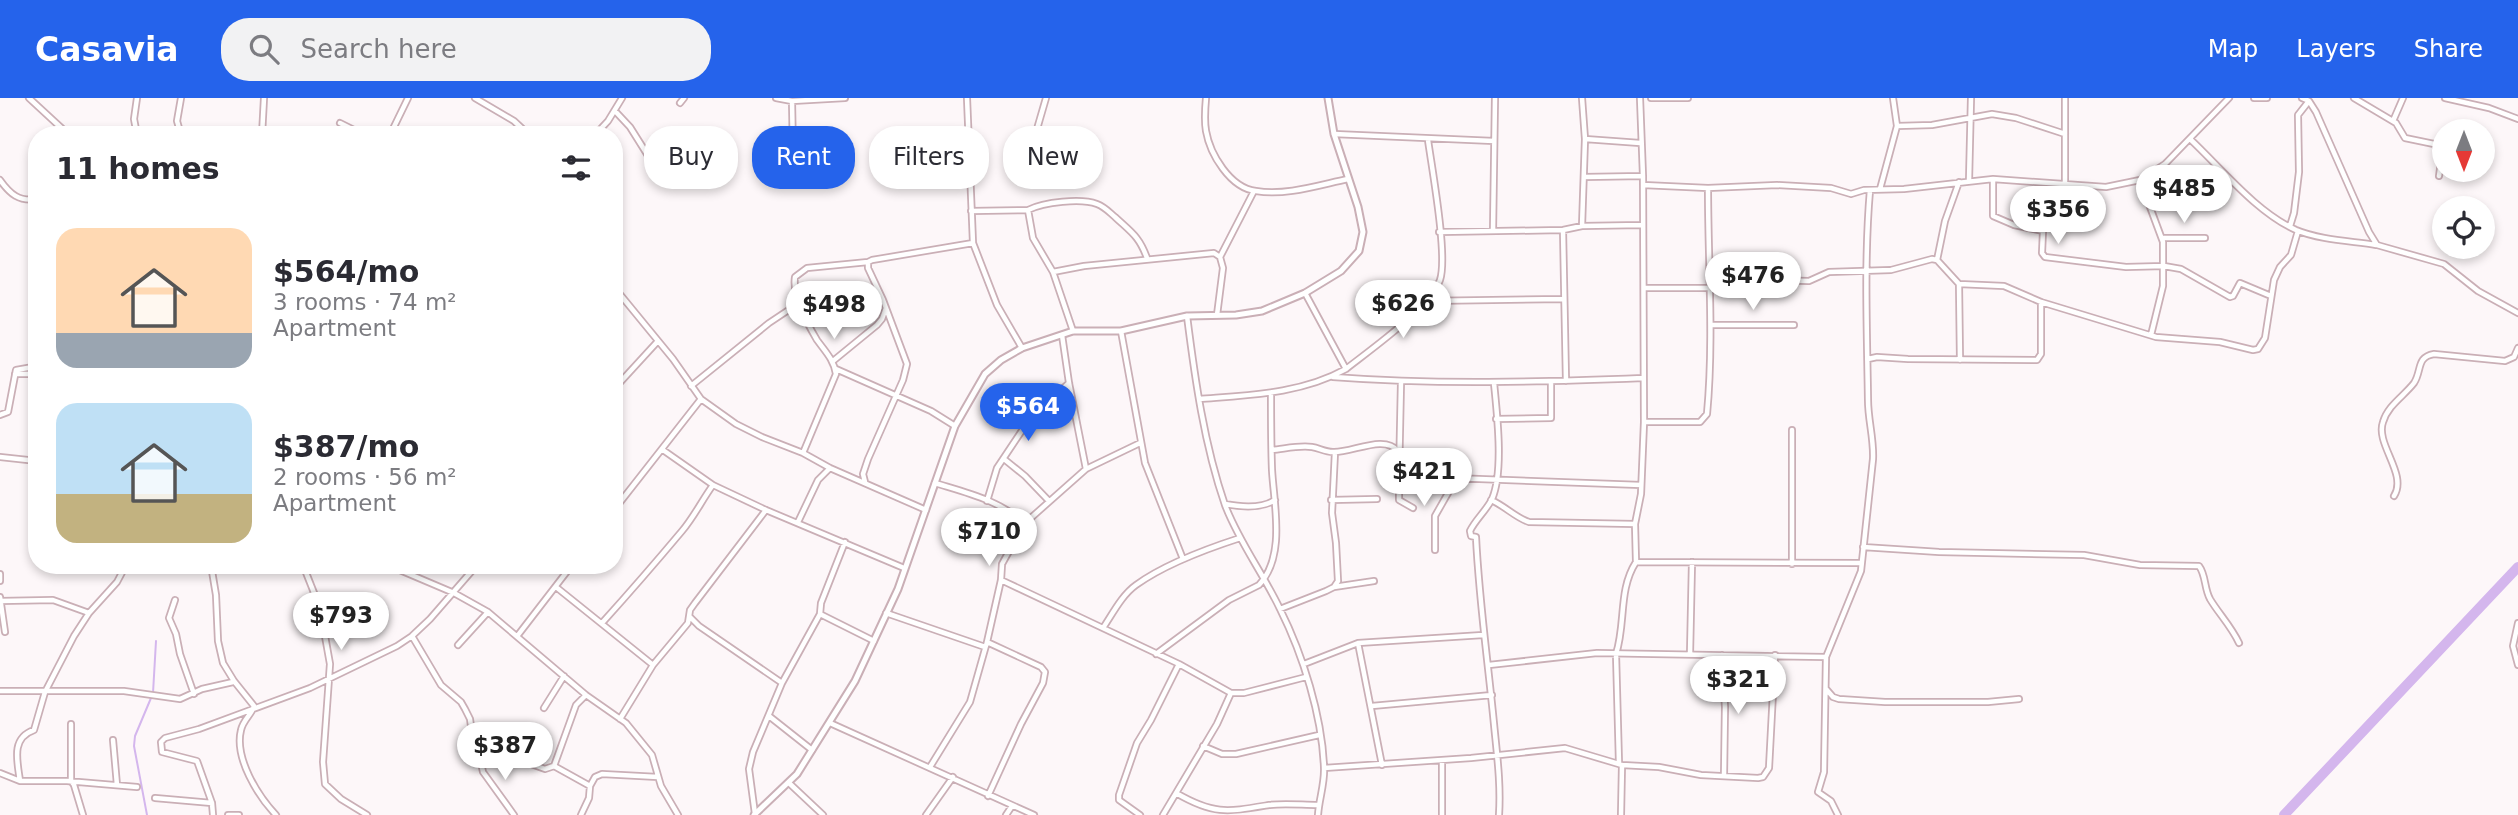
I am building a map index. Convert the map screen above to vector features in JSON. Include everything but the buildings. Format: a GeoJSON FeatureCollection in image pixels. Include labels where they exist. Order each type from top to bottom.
{"type":"FeatureCollection","features":[{"type":"Feature","properties":{"kind":"street"},"geometry":{"type":"LineString","coordinates":[[29,98],[59,126]]}},
{"type":"Feature","properties":{"kind":"street"},"geometry":{"type":"LineString","coordinates":[[135,126],[136,98]]}},
{"type":"Feature","properties":{"kind":"street"},"geometry":{"type":"LineString","coordinates":[[180,126],[177,111],[181,98]]}},
{"type":"Feature","properties":{"kind":"street"},"geometry":{"type":"LineString","coordinates":[[262,126],[264,98]]}},
{"type":"Feature","properties":{"kind":"street"},"geometry":{"type":"LineString","coordinates":[[394,126],[408,98]]}},
{"type":"Feature","properties":{"kind":"street"},"geometry":{"type":"LineString","coordinates":[[475,98],[519,126]]}},
{"type":"Feature","properties":{"kind":"street"},"geometry":{"type":"LineString","coordinates":[[602,126],[622,98]]}},
{"type":"Feature","properties":{"kind":"street"},"geometry":{"type":"LineString","coordinates":[[776,98],[792,101],[845,98]]}},
{"type":"Feature","properties":{"kind":"street"},"geometry":{"type":"LineString","coordinates":[[967,98],[973,243],[998,305],[1022,348]]}},
{"type":"Feature","properties":{"kind":"street"},"geometry":{"type":"LineString","coordinates":[[1038,126],[1046,98]]}},
{"type":"Feature","properties":{"kind":"street"},"geometry":{"type":"LineString","coordinates":[[1206,98],[1206,130],[1216,158],[1235,181],[1254,191],[1293,190],[1348,179]]}},
{"type":"Feature","properties":{"kind":"street"},"geometry":{"type":"LineString","coordinates":[[754,814],[789,783],[855,681],[898,589],[955,426],[975,388],[1000,360],[1022,348],[1073,331],[1121,331],[1187,316],[1262,311],[1305,293],[1341,271],[1359,251],[1363,232],[1359,207],[1334,134],[1328,98]]}},
{"type":"Feature","properties":{"kind":"street"},"geometry":{"type":"LineString","coordinates":[[1493,231],[1495,98]]}},
{"type":"Feature","properties":{"kind":"street"},"geometry":{"type":"LineString","coordinates":[[1582,98],[1585,139],[1582,226]]}},
{"type":"Feature","properties":{"kind":"street"},"geometry":{"type":"LineString","coordinates":[[1621,815],[1616,654],[1626,580],[1636,562],[1635,524],[1642,485],[1644,422],[1640,98]]}},
{"type":"Feature","properties":{"kind":"street"},"geometry":{"type":"LineString","coordinates":[[1651,98],[1688,98]]}},
{"type":"Feature","properties":{"kind":"street"},"geometry":{"type":"LineString","coordinates":[[1880,189],[1897,126],[1894,98]]}},
{"type":"Feature","properties":{"kind":"street"},"geometry":{"type":"LineString","coordinates":[[1969,181],[1971,98]]}},
{"type":"Feature","properties":{"kind":"street"},"geometry":{"type":"LineString","coordinates":[[2065,98],[2065,184]]}},
{"type":"Feature","properties":{"kind":"street"},"geometry":{"type":"LineString","coordinates":[[1643,185],[1708,188],[1777,185],[1831,188],[1851,194],[1993,179],[2106,187],[2140,180],[2165,164],[2229,98]]}},
{"type":"Feature","properties":{"kind":"street"},"geometry":{"type":"LineString","coordinates":[[2254,98],[2267,98]]}},
{"type":"Feature","properties":{"kind":"street"},"geometry":{"type":"LineString","coordinates":[[2302,98],[2309,101],[2377,245]]}},
{"type":"Feature","properties":{"kind":"street"},"geometry":{"type":"LineString","coordinates":[[2354,98],[2393,121],[2405,138],[2432,144]]}},
{"type":"Feature","properties":{"kind":"street"},"geometry":{"type":"LineString","coordinates":[[2365,104],[2368,98]]}},
{"type":"Feature","properties":{"kind":"street"},"geometry":{"type":"LineString","coordinates":[[2393,121],[2403,98]]}},
{"type":"Feature","properties":{"kind":"street"},"geometry":{"type":"LineString","coordinates":[[2445,98],[2489,108],[2518,119]]}},
{"type":"Feature","properties":{"kind":"street"},"geometry":{"type":"LineString","coordinates":[[792,101],[792,126]]}},
{"type":"Feature","properties":{"kind":"street"},"geometry":{"type":"LineString","coordinates":[[2290,226],[2299,172],[2298,115],[2309,101]]}},
{"type":"Feature","properties":{"kind":"street"},"geometry":{"type":"LineString","coordinates":[[615,111],[630,127],[644,149]]}},
{"type":"Feature","properties":{"kind":"street"},"geometry":{"type":"LineString","coordinates":[[1897,126],[1932,125],[1988,114],[2002,115],[2065,134]]}},
{"type":"Feature","properties":{"kind":"street"},"geometry":{"type":"LineString","coordinates":[[340,124],[344,126]]}},
{"type":"Feature","properties":{"kind":"street"},"geometry":{"type":"LineString","coordinates":[[1334,134],[1494,141]]}},
{"type":"Feature","properties":{"kind":"street"},"geometry":{"type":"LineString","coordinates":[[1585,139],[1640,143]]}},
{"type":"Feature","properties":{"kind":"street"},"geometry":{"type":"LineString","coordinates":[[2190,139],[2269,215],[2298,231],[2377,245],[2444,264],[2478,291],[2518,313]]}},
{"type":"Feature","properties":{"kind":"street"},"geometry":{"type":"LineString","coordinates":[[1199,399],[1271,394],[1331,377],[1346,369],[1412,316],[1439,283],[1441,273],[1428,140]]}},
{"type":"Feature","properties":{"kind":"street"},"geometry":{"type":"LineString","coordinates":[[1584,177],[1643,176]]}},
{"type":"Feature","properties":{"kind":"street"},"geometry":{"type":"LineString","coordinates":[[1993,179],[1993,216],[2014,225],[2042,230],[2042,253],[2045,257],[2126,267],[2164,266],[2191,273],[2230,297],[2240,283],[2271,296]]}},
{"type":"Feature","properties":{"kind":"street"},"geometry":{"type":"LineString","coordinates":[[0,180],[12,195],[28,200]]}},
{"type":"Feature","properties":{"kind":"street"},"geometry":{"type":"LineString","coordinates":[[2140,180],[2162,238],[2164,266],[2164,286],[2151,335]]}},
{"type":"Feature","properties":{"kind":"street"},"geometry":{"type":"LineString","coordinates":[[1937,260],[1945,221],[1959,182]]}},
{"type":"Feature","properties":{"kind":"street"},"geometry":{"type":"LineString","coordinates":[[1644,422],[1700,422],[1706,418],[1711,325],[1708,188]]}},
{"type":"Feature","properties":{"kind":"street"},"geometry":{"type":"LineString","coordinates":[[1838,815],[1831,801],[1818,790],[1824,772],[1826,657],[1861,571],[1874,445],[1868,402],[1865,324],[1870,190]]}},
{"type":"Feature","properties":{"kind":"street"},"geometry":{"type":"LineString","coordinates":[[1220,257],[1254,191]]}},
{"type":"Feature","properties":{"kind":"street"},"geometry":{"type":"LineString","coordinates":[[971,211],[1028,211],[1047,203],[1095,203],[1110,211],[1131,229],[1147,258]]}},
{"type":"Feature","properties":{"kind":"street"},"geometry":{"type":"LineString","coordinates":[[1028,211],[1033,238],[1053,272],[1073,331]]}},
{"type":"Feature","properties":{"kind":"street"},"geometry":{"type":"LineString","coordinates":[[1439,232],[1563,230],[1582,226],[1642,225]]}},
{"type":"Feature","properties":{"kind":"street"},"geometry":{"type":"LineString","coordinates":[[1563,230],[1566,381]]}},
{"type":"Feature","properties":{"kind":"street"},"geometry":{"type":"LineString","coordinates":[[1959,284],[1997,284],[2041,302],[2151,335],[2207,340],[2247,350],[2258,349],[2265,338],[2274,280],[2280,267],[2291,255],[2298,231]]}},
{"type":"Feature","properties":{"kind":"street"},"geometry":{"type":"LineString","coordinates":[[2162,238],[2205,238]]}},
{"type":"Feature","properties":{"kind":"street"},"geometry":{"type":"LineString","coordinates":[[803,453],[836,378],[832,361],[799,303],[794,284],[797,273],[807,268],[868,262],[973,243]]}},
{"type":"Feature","properties":{"kind":"street"},"geometry":{"type":"LineString","coordinates":[[1053,272],[1147,258],[1214,253],[1220,257],[1223,268],[1217,315]]}},
{"type":"Feature","properties":{"kind":"street"},"geometry":{"type":"LineString","coordinates":[[1644,288],[1733,287],[1771,279],[1809,281],[1827,272],[1891,270],[1925,260],[1937,260],[1959,284],[1959,360]]}},
{"type":"Feature","properties":{"kind":"street"},"geometry":{"type":"LineString","coordinates":[[865,483],[863,474],[867,458],[907,364],[868,268],[868,262]]}},
{"type":"Feature","properties":{"kind":"street"},"geometry":{"type":"LineString","coordinates":[[1305,293],[1346,369]]}},
{"type":"Feature","properties":{"kind":"street"},"geometry":{"type":"LineString","coordinates":[[623,298],[701,399],[736,424],[926,510]]}},
{"type":"Feature","properties":{"kind":"street"},"geometry":{"type":"LineString","coordinates":[[1424,301],[1564,299]]}},
{"type":"Feature","properties":{"kind":"street"},"geometry":{"type":"LineString","coordinates":[[1868,359],[2037,360],[2040,354],[2041,302]]}},
{"type":"Feature","properties":{"kind":"street"},"geometry":{"type":"LineString","coordinates":[[691,386],[769,323],[799,303]]}},
{"type":"Feature","properties":{"kind":"street"},"geometry":{"type":"LineString","coordinates":[[832,361],[877,325],[886,307]]}},
{"type":"Feature","properties":{"kind":"street"},"geometry":{"type":"LineString","coordinates":[[1187,316],[1199,399],[1225,504],[1240,538],[1280,609],[1304,664],[1315,707],[1324,768],[1318,815]]}},
{"type":"Feature","properties":{"kind":"street"},"geometry":{"type":"LineString","coordinates":[[1711,325],[1794,325]]}},
{"type":"Feature","properties":{"kind":"street"},"geometry":{"type":"LineString","coordinates":[[1121,331],[1140,443],[1183,559]]}},
{"type":"Feature","properties":{"kind":"street"},"geometry":{"type":"LineString","coordinates":[[1062,335],[1086,469]]}},
{"type":"Feature","properties":{"kind":"street"},"geometry":{"type":"LineString","coordinates":[[623,378],[658,341]]}},
{"type":"Feature","properties":{"kind":"street"},"geometry":{"type":"LineString","coordinates":[[2394,496],[2398,482],[2382,426],[2397,400],[2416,380],[2419,363],[2426,356],[2434,354],[2505,361],[2514,357],[2518,348]]}},
{"type":"Feature","properties":{"kind":"street"},"geometry":{"type":"LineString","coordinates":[[0,415],[8,412],[18,368],[28,367]]}},
{"type":"Feature","properties":{"kind":"street"},"geometry":{"type":"LineString","coordinates":[[835,369],[930,411],[955,426]]}},
{"type":"Feature","properties":{"kind":"street"},"geometry":{"type":"LineString","coordinates":[[15,374],[28,374]]}},
{"type":"Feature","properties":{"kind":"street"},"geometry":{"type":"LineString","coordinates":[[1331,377],[1401,382],[1494,383],[1643,378]]}},
{"type":"Feature","properties":{"kind":"street"},"geometry":{"type":"LineString","coordinates":[[1496,419],[1551,418],[1551,381]]}},
{"type":"Feature","properties":{"kind":"street"},"geometry":{"type":"LineString","coordinates":[[1401,382],[1399,500],[1413,508]]}},
{"type":"Feature","properties":{"kind":"street"},"geometry":{"type":"LineString","coordinates":[[987,501],[997,468],[1034,415],[1069,383]]}},
{"type":"Feature","properties":{"kind":"street"},"geometry":{"type":"LineString","coordinates":[[1494,383],[1498,481],[1492,500],[1470,531],[1471,536],[1476,537],[1483,635],[1489,665],[1501,791],[1499,815]]}},
{"type":"Feature","properties":{"kind":"street"},"geometry":{"type":"LineString","coordinates":[[1155,654],[1229,600],[1264,580],[1274,554],[1271,394]]}},
{"type":"Feature","properties":{"kind":"street"},"geometry":{"type":"LineString","coordinates":[[623,498],[701,399]]}},
{"type":"Feature","properties":{"kind":"street"},"geometry":{"type":"LineString","coordinates":[[1792,430],[1792,564]]}},
{"type":"Feature","properties":{"kind":"street"},"geometry":{"type":"LineString","coordinates":[[929,767],[970,702],[1001,580],[1002,564],[1024,524],[1086,469],[1140,443]]}},
{"type":"Feature","properties":{"kind":"street"},"geometry":{"type":"LineString","coordinates":[[1272,450],[1312,447],[1335,452],[1364,445],[1385,444],[1395,447],[1399,452]]}},
{"type":"Feature","properties":{"kind":"street"},"geometry":{"type":"LineString","coordinates":[[663,450],[713,485],[904,568]]}},
{"type":"Feature","properties":{"kind":"street"},"geometry":{"type":"LineString","coordinates":[[1334,587],[1338,581],[1331,500],[1335,452]]}},
{"type":"Feature","properties":{"kind":"street"},"geometry":{"type":"LineString","coordinates":[[0,457],[28,460]]}},
{"type":"Feature","properties":{"kind":"street"},"geometry":{"type":"LineString","coordinates":[[1004,459],[1049,501]]}},
{"type":"Feature","properties":{"kind":"street"},"geometry":{"type":"LineString","coordinates":[[798,522],[818,480],[830,468]]}},
{"type":"Feature","properties":{"kind":"street"},"geometry":{"type":"LineString","coordinates":[[1399,476],[1642,485]]}},
{"type":"Feature","properties":{"kind":"street"},"geometry":{"type":"LineString","coordinates":[[1435,550],[1435,516],[1456,479]]}},
{"type":"Feature","properties":{"kind":"street"},"geometry":{"type":"LineString","coordinates":[[935,483],[987,501],[1024,524]]}},
{"type":"Feature","properties":{"kind":"street"},"geometry":{"type":"LineString","coordinates":[[603,623],[682,530],[713,485]]}},
{"type":"Feature","properties":{"kind":"street"},"geometry":{"type":"LineString","coordinates":[[1331,500],[1377,499]]}},
{"type":"Feature","properties":{"kind":"street"},"geometry":{"type":"LineString","coordinates":[[1225,504],[1259,506],[1275,500]]}},
{"type":"Feature","properties":{"kind":"street"},"geometry":{"type":"LineString","coordinates":[[1492,500],[1505,505],[1529,522],[1635,524]]}},
{"type":"Feature","properties":{"kind":"street"},"geometry":{"type":"LineString","coordinates":[[620,719],[653,664],[673,642],[690,616],[695,603],[766,510]]}},
{"type":"Feature","properties":{"kind":"street"},"geometry":{"type":"LineString","coordinates":[[1103,628],[1126,594],[1136,585],[1183,559],[1240,538]]}},
{"type":"Feature","properties":{"kind":"street"},"geometry":{"type":"LineString","coordinates":[[754,814],[749,769],[753,752],[782,683],[820,614],[821,603],[845,542]]}},
{"type":"Feature","properties":{"kind":"street"},"geometry":{"type":"LineString","coordinates":[[1863,547],[1939,552],[2084,555],[2104,561],[2140,565],[2199,566],[2204,574],[2209,596],[2231,626],[2239,643]]}},
{"type":"Feature","properties":{"kind":"street"},"geometry":{"type":"LineString","coordinates":[[1636,562],[1861,563]]}},
{"type":"Feature","properties":{"kind":"street"},"geometry":{"type":"LineString","coordinates":[[1690,654],[1692,562]]}},
{"type":"Feature","properties":{"kind":"street"},"geometry":{"type":"LineString","coordinates":[[0,574],[0,582]]}},
{"type":"Feature","properties":{"kind":"street"},"geometry":{"type":"LineString","coordinates":[[20,781],[20,739],[22,735],[34,730],[45,692],[74,636],[121,574]]}},
{"type":"Feature","properties":{"kind":"street"},"geometry":{"type":"LineString","coordinates":[[214,574],[220,654],[234,681],[254,707]]}},
{"type":"Feature","properties":{"kind":"street"},"geometry":{"type":"LineString","coordinates":[[307,574],[324,627],[330,680],[323,762],[325,784],[341,799],[366,815]]}},
{"type":"Feature","properties":{"kind":"street"},"geometry":{"type":"LineString","coordinates":[[409,574],[454,593],[488,612],[586,695],[620,719],[646,745],[655,761],[661,786],[678,815]]}},
{"type":"Feature","properties":{"kind":"street"},"geometry":{"type":"LineString","coordinates":[[213,815],[212,803],[195,760],[164,754],[161,741],[330,680],[412,636],[470,574]]}},
{"type":"Feature","properties":{"kind":"street"},"geometry":{"type":"LineString","coordinates":[[518,635],[565,574]]}},
{"type":"Feature","properties":{"kind":"street"},"geometry":{"type":"LineString","coordinates":[[1001,580],[1179,664],[1231,693],[1244,693],[1306,677]]}},
{"type":"Feature","properties":{"kind":"street"},"geometry":{"type":"LineString","coordinates":[[1280,609],[1334,587],[1374,581]]}},
{"type":"Feature","properties":{"kind":"street"},"geometry":{"type":"LineString","coordinates":[[556,587],[653,664]]}},
{"type":"Feature","properties":{"kind":"street"},"geometry":{"type":"LineString","coordinates":[[5,632],[0,600],[53,600],[89,613]]}},
{"type":"Feature","properties":{"kind":"street"},"geometry":{"type":"LineString","coordinates":[[175,600],[169,618],[194,694]]}},
{"type":"Feature","properties":{"kind":"street"},"geometry":{"type":"LineString","coordinates":[[458,645],[488,612]]}},
{"type":"Feature","properties":{"kind":"street"},"geometry":{"type":"LineString","coordinates":[[887,613],[986,644],[1041,667],[1045,672],[1043,683],[1021,724],[989,796]]}},
{"type":"Feature","properties":{"kind":"street"},"geometry":{"type":"LineString","coordinates":[[820,614],[874,641]]}},
{"type":"Feature","properties":{"kind":"street"},"geometry":{"type":"LineString","coordinates":[[690,616],[699,626],[782,683]]}},
{"type":"Feature","properties":{"kind":"street"},"geometry":{"type":"LineString","coordinates":[[2518,623],[2513,646],[2518,665]]}},
{"type":"Feature","properties":{"kind":"street"},"geometry":{"type":"LineString","coordinates":[[1304,664],[1359,643],[1483,635]]}},
{"type":"Feature","properties":{"kind":"street"},"geometry":{"type":"LineString","coordinates":[[412,636],[441,685],[461,702],[465,709],[483,772],[514,815]]}},
{"type":"Feature","properties":{"kind":"street"},"geometry":{"type":"LineString","coordinates":[[1359,643],[1382,765]]}},
{"type":"Feature","properties":{"kind":"street"},"geometry":{"type":"LineString","coordinates":[[1489,665],[1583,654],[1826,657]]}},
{"type":"Feature","properties":{"kind":"street"},"geometry":{"type":"LineString","coordinates":[[1723,655],[1724,776]]}},
{"type":"Feature","properties":{"kind":"street"},"geometry":{"type":"LineString","coordinates":[[1324,768],[1565,748],[1621,764],[1701,775],[1758,778],[1768,771],[1775,655]]}},
{"type":"Feature","properties":{"kind":"street"},"geometry":{"type":"LineString","coordinates":[[1140,815],[1123,805],[1119,795],[1137,743],[1152,720],[1179,664]]}},
{"type":"Feature","properties":{"kind":"street"},"geometry":{"type":"LineString","coordinates":[[544,708],[564,676]]}},
{"type":"Feature","properties":{"kind":"street"},"geometry":{"type":"LineString","coordinates":[[0,691],[124,691],[180,699],[202,689],[234,681]]}},
{"type":"Feature","properties":{"kind":"street"},"geometry":{"type":"LineString","coordinates":[[1825,689],[1836,698],[1885,702],[1988,702],[2019,699]]}},
{"type":"Feature","properties":{"kind":"street"},"geometry":{"type":"LineString","coordinates":[[1163,815],[1217,724],[1231,693]]}},
{"type":"Feature","properties":{"kind":"street"},"geometry":{"type":"LineString","coordinates":[[554,766],[576,705],[586,695]]}},
{"type":"Feature","properties":{"kind":"street"},"geometry":{"type":"LineString","coordinates":[[1372,706],[1492,695]]}},
{"type":"Feature","properties":{"kind":"street"},"geometry":{"type":"LineString","coordinates":[[254,707],[240,730],[242,755],[256,788],[276,815]]}},
{"type":"Feature","properties":{"kind":"street"},"geometry":{"type":"LineString","coordinates":[[768,716],[812,750]]}},
{"type":"Feature","properties":{"kind":"street"},"geometry":{"type":"LineString","coordinates":[[830,723],[1034,815]]}},
{"type":"Feature","properties":{"kind":"street"},"geometry":{"type":"LineString","coordinates":[[71,724],[71,782],[83,815]]}},
{"type":"Feature","properties":{"kind":"street"},"geometry":{"type":"LineString","coordinates":[[1203,746],[1222,754],[1236,754],[1319,735]]}},
{"type":"Feature","properties":{"kind":"street"},"geometry":{"type":"LineString","coordinates":[[113,740],[117,785]]}},
{"type":"Feature","properties":{"kind":"street"},"geometry":{"type":"LineString","coordinates":[[479,753],[512,757],[545,769],[554,766],[590,786]]}},
{"type":"Feature","properties":{"kind":"street"},"geometry":{"type":"LineString","coordinates":[[1442,760],[1442,815]]}},
{"type":"Feature","properties":{"kind":"street"},"geometry":{"type":"LineString","coordinates":[[0,773],[20,781],[137,787]]}},
{"type":"Feature","properties":{"kind":"street"},"geometry":{"type":"LineString","coordinates":[[581,815],[589,798],[590,786],[602,774],[658,777]]}},
{"type":"Feature","properties":{"kind":"street"},"geometry":{"type":"LineString","coordinates":[[926,815],[953,777]]}},
{"type":"Feature","properties":{"kind":"street"},"geometry":{"type":"LineString","coordinates":[[789,783],[823,815]]}},
{"type":"Feature","properties":{"kind":"street"},"geometry":{"type":"LineString","coordinates":[[1176,793],[1213,813],[1253,812],[1286,804],[1318,806]]}},
{"type":"Feature","properties":{"kind":"street"},"geometry":{"type":"LineString","coordinates":[[155,798],[212,803]]}},
{"type":"Feature","properties":{"kind":"street"},"geometry":{"type":"LineString","coordinates":[[1006,815],[1012,806]]}},
{"type":"Feature","properties":{"kind":"street"},"geometry":{"type":"LineString","coordinates":[[228,815],[239,815]]}},
{"type":"Feature","properties":{"kind":"waterway"},"geometry":{"type":"LineString","coordinates":[[2284,815],[2518,567]]}},
{"type":"Feature","properties":{"kind":"waterway"},"geometry":{"type":"LineString","coordinates":[[153,693],[156,641]]}},
{"type":"Feature","properties":{"kind":"waterway"},"geometry":{"type":"LineString","coordinates":[[147,815],[134,746],[135,736],[151,698]]}}]}
